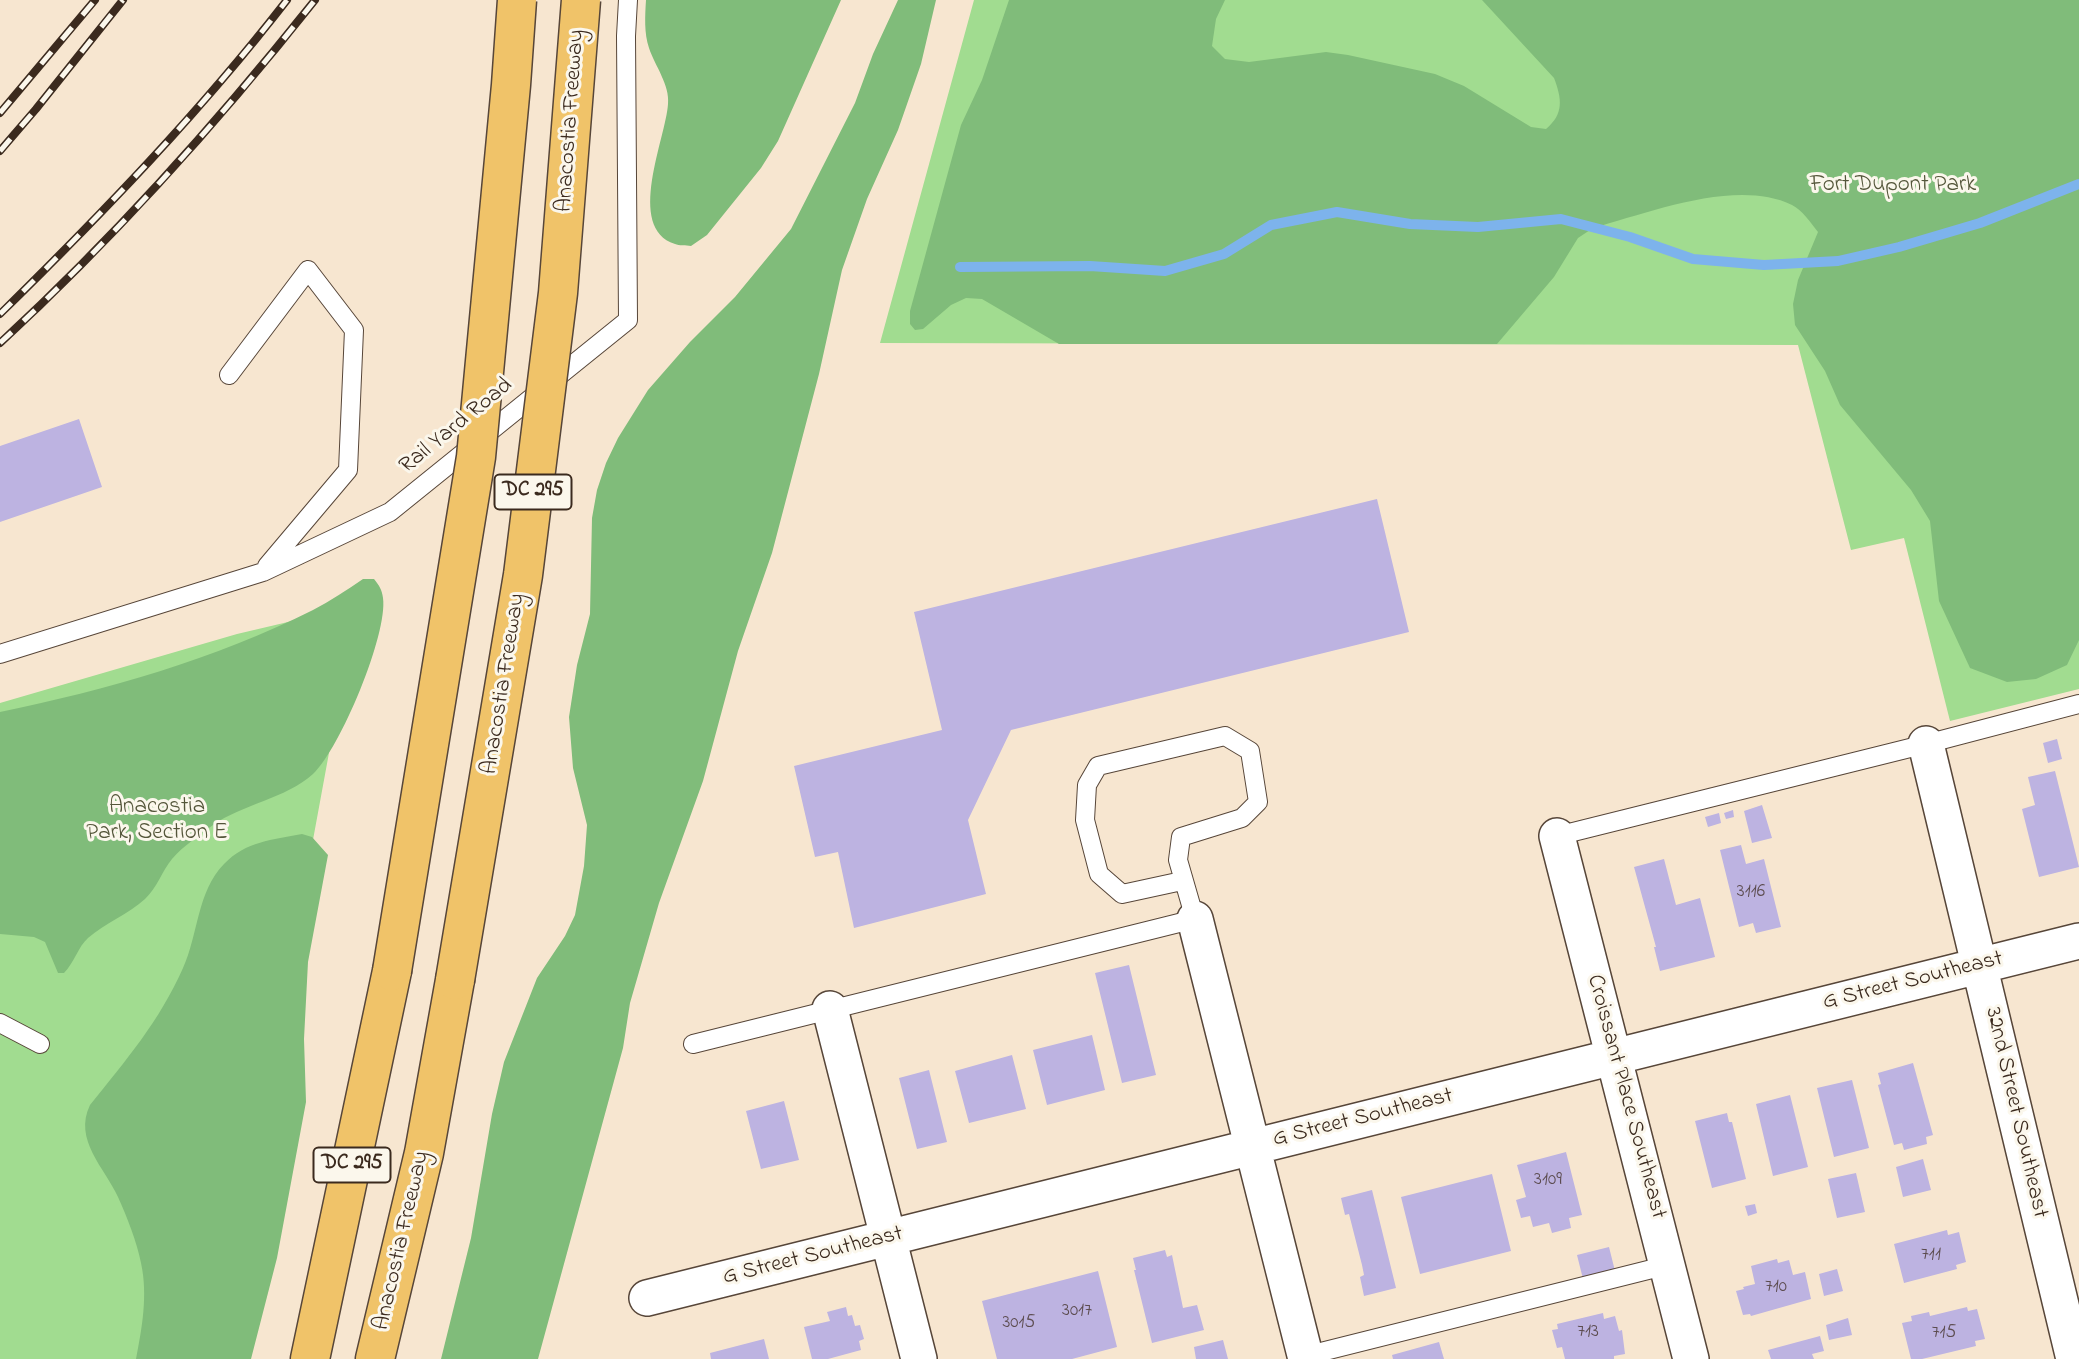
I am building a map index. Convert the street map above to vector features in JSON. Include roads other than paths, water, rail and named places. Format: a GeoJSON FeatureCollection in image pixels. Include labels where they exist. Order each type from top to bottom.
{"type":"FeatureCollection","features":[{"type":"Feature","properties":{"kind":"highway","name":"DC 295"},"geometry":{"type":"LineString","coordinates":[[310,1359],[392,971],[476,457],[517,0]]}},
{"type":"Feature","properties":{"kind":"highway","name":"Anacostia Freeway"},"geometry":{"type":"LineString","coordinates":[[374,1359],[424,1153],[525,561],[558,293],[581,0]]}},
{"type":"Feature","properties":{"kind":"street","name":"32nd Street Southeast"},"geometry":{"type":"LineString","coordinates":[[1926,744],[2074,1359]]}},
{"type":"Feature","properties":{"kind":"street","name":"Croissant Place Southeast"},"geometry":{"type":"LineString","coordinates":[[1557,836],[1691,1359]]}},
{"type":"Feature","properties":{"kind":"street"},"geometry":{"type":"LineString","coordinates":[[1195,919],[1253,1147],[1301,1358]]}},
{"type":"Feature","properties":{"kind":"street","name":"G Street Southeast"},"geometry":{"type":"LineString","coordinates":[[647,1298],[2079,941]]}},
{"type":"Feature","properties":{"kind":"street"},"geometry":{"type":"LineString","coordinates":[[830,1009],[919,1359]]}},
{"type":"Feature","properties":{"kind":"lane","name":"Rail Yard Road"},"geometry":{"type":"LineString","coordinates":[[0,654],[263,572],[390,512],[628,320],[628,0]]}},
{"type":"Feature","properties":{"kind":"lane"},"geometry":{"type":"LineString","coordinates":[[229,374],[307,270],[354,330],[348,470],[263,572]]}},
{"type":"Feature","properties":{"kind":"lane"},"geometry":{"type":"LineString","coordinates":[[1557,836],[2079,704]]}},
{"type":"Feature","properties":{"kind":"lane"},"geometry":{"type":"LineString","coordinates":[[693,1044],[1195,919],[1178,860],[1181,837],[1242,818],[1258,802],[1250,751],[1225,736],[1098,766],[1087,785],[1085,820],[1099,874],[1122,894],[1182,881]]}},
{"type":"Feature","properties":{"kind":"lane"},"geometry":{"type":"LineString","coordinates":[[0,1023],[40,1044]]}},
{"type":"Feature","properties":{"kind":"lane"},"geometry":{"type":"LineString","coordinates":[[1301,1358],[1668,1265]]}},
{"type":"Feature","properties":{"kind":"waterway"},"geometry":{"type":"LineString","coordinates":[[960,267],[1090,266],[1165,271],[1224,254],[1271,225],[1337,212],[1410,224],[1478,227],[1561,219],[1630,237],[1693,259],[1764,265],[1838,261],[1899,247],[1980,223],[2079,184]]}},
{"type":"Feature","properties":{"kind":"railway"},"geometry":{"type":"LineString","coordinates":[[0,113],[95,0]]}},
{"type":"Feature","properties":{"kind":"railway"},"geometry":{"type":"LineString","coordinates":[[0,151],[123,0]]}},
{"type":"Feature","properties":{"kind":"railway"},"geometry":{"type":"LineString","coordinates":[[0,314],[149,162],[220,82],[287,0]]}},
{"type":"Feature","properties":{"kind":"railway"},"geometry":{"type":"LineString","coordinates":[[0,343],[125,220],[203,134],[315,0]]}},
{"type":"Feature","properties":{"kind":"park label","name":"Fort Dupont Park"},"geometry":{"type":"Point","coordinates":[1893,186]}},
{"type":"Feature","properties":{"kind":"park label","name":"Anacostia Park, Section E"},"geometry":{"type":"Point","coordinates":[157,821]}}]}
